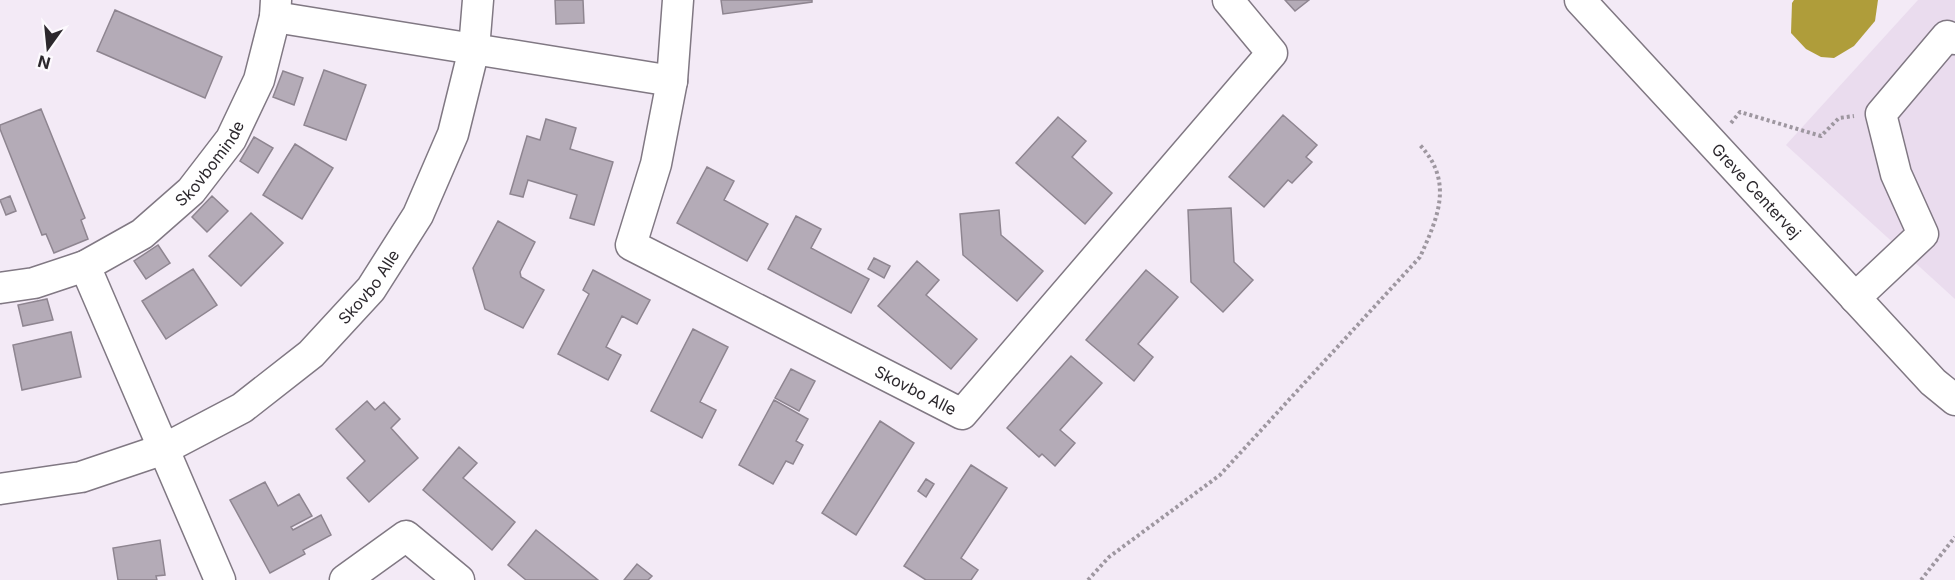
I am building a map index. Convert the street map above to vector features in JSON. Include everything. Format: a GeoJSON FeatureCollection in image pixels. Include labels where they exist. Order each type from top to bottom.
{"type":"FeatureCollection","features":[{"type":"Feature","properties":{"kind":"street","name":"Skovbo Alle"},"geometry":{"type":"LineString","coordinates":[[0,489],[81,477],[164,449],[242,408],[311,354],[371,289],[418,215],[453,134],[474,49],[478,0]]}},
{"type":"Feature","properties":{"kind":"street","name":"Skovbo Alle"},"geometry":{"type":"LineString","coordinates":[[678,0],[672,81],[656,164],[631,245],[962,414],[1272,54],[1228,0]]}},
{"type":"Feature","properties":{"kind":"street","name":"Greve Centervej"},"geometry":{"type":"LineString","coordinates":[[1580,0],[1944,391],[1955,414]]}},
{"type":"Feature","properties":{"kind":"street","name":"Skovbominde"},"geometry":{"type":"LineString","coordinates":[[0,288],[34,283],[85,266],[142,234],[191,191],[231,139],[259,80],[276,8],[474,49]]}},
{"type":"Feature","properties":{"kind":"street"},"geometry":{"type":"LineString","coordinates":[[1855,298],[1923,234],[1896,174],[1881,114],[1947,36],[1955,39]]}},
{"type":"Feature","properties":{"kind":"street"},"geometry":{"type":"LineString","coordinates":[[474,49],[672,81]]}},
{"type":"Feature","properties":{"kind":"street"},"geometry":{"type":"LineString","coordinates":[[85,266],[220,580]]}},
{"type":"Feature","properties":{"kind":"street"},"geometry":{"type":"LineString","coordinates":[[345,580],[406,536],[459,580]]}},
{"type":"Feature","properties":{"kind":"path"},"geometry":{"type":"LineString","coordinates":[[1712,144],[1740,112],[1821,136],[1839,118],[1881,114]]}},
{"type":"Feature","properties":{"kind":"path"},"geometry":{"type":"LineString","coordinates":[[1088,580],[1109,557],[1220,475],[1420,257],[1436,222],[1441,187],[1432,157],[1420,145]]}},
{"type":"Feature","properties":{"kind":"path"},"geometry":{"type":"LineString","coordinates":[[1921,580],[1955,537]]}},
{"type":"Feature","properties":{"kind":"shaded area"},"geometry":{"type":"Polygon","coordinates":[[[1794,0],[1878,0],[1875,21],[1854,46],[1834,58],[1821,57],[1806,49],[1791,33],[1794,0]]]}},
{"type":"Feature","properties":{"kind":"shaded area"},"geometry":{"type":"Polygon","coordinates":[[[1918,0],[1955,0],[1955,299],[1786,145],[1918,0]]]}},
{"type":"Feature","properties":{"kind":"building"},"geometry":{"type":"Polygon","coordinates":[[[555,0],[583,0],[584,23],[556,24],[555,0]]]}},
{"type":"Feature","properties":{"kind":"building"},"geometry":{"type":"Polygon","coordinates":[[[721,0],[812,0],[812,2],[723,14],[721,0]]]}},
{"type":"Feature","properties":{"kind":"building"},"geometry":{"type":"Polygon","coordinates":[[[1285,0],[1309,0],[1295,11],[1285,0]]]}},
{"type":"Feature","properties":{"kind":"building"},"geometry":{"type":"Polygon","coordinates":[[[115,10],[222,57],[205,98],[97,51],[115,10]]]}},
{"type":"Feature","properties":{"kind":"building"},"geometry":{"type":"Polygon","coordinates":[[[324,70],[366,85],[346,140],[304,125],[324,70]]]}},
{"type":"Feature","properties":{"kind":"building"},"geometry":{"type":"Polygon","coordinates":[[[283,71],[303,78],[294,105],[273,97],[283,71]]]}},
{"type":"Feature","properties":{"kind":"building"},"geometry":{"type":"Polygon","coordinates":[[[41,109],[85,218],[81,220],[88,239],[54,253],[46,234],[42,235],[0,129],[0,125],[41,109]]]}},
{"type":"Feature","properties":{"kind":"building"},"geometry":{"type":"Polygon","coordinates":[[[1283,115],[1317,145],[1306,157],[1312,162],[1292,183],[1288,180],[1264,207],[1229,177],[1283,115]]]}},
{"type":"Feature","properties":{"kind":"building"},"geometry":{"type":"Polygon","coordinates":[[[1058,117],[1086,141],[1072,157],[1112,193],[1085,224],[1016,163],[1058,117]]]}},
{"type":"Feature","properties":{"kind":"building"},"geometry":{"type":"Polygon","coordinates":[[[546,119],[576,128],[570,149],[613,162],[594,225],[570,218],[577,195],[528,180],[523,197],[510,194],[527,136],[540,140],[546,119]]]}},
{"type":"Feature","properties":{"kind":"building"},"geometry":{"type":"Polygon","coordinates":[[[254,137],[273,148],[258,173],[240,161],[254,137]]]}},
{"type":"Feature","properties":{"kind":"building"},"geometry":{"type":"Polygon","coordinates":[[[295,144],[333,168],[302,219],[263,195],[295,144]]]}},
{"type":"Feature","properties":{"kind":"building"},"geometry":{"type":"Polygon","coordinates":[[[707,167],[734,181],[724,200],[768,224],[747,261],[677,223],[707,167]]]}},
{"type":"Feature","properties":{"kind":"building"},"geometry":{"type":"Polygon","coordinates":[[[10,196],[16,211],[6,215],[0,200],[10,196]]]}},
{"type":"Feature","properties":{"kind":"building"},"geometry":{"type":"Polygon","coordinates":[[[212,196],[228,211],[207,232],[192,217],[212,196]]]}},
{"type":"Feature","properties":{"kind":"building"},"geometry":{"type":"Polygon","coordinates":[[[1231,208],[1234,262],[1253,280],[1223,312],[1191,282],[1188,210],[1231,208]]]}},
{"type":"Feature","properties":{"kind":"building"},"geometry":{"type":"Polygon","coordinates":[[[999,210],[1001,235],[1043,271],[1017,301],[963,255],[960,214],[999,210]]]}},
{"type":"Feature","properties":{"kind":"building"},"geometry":{"type":"Polygon","coordinates":[[[251,213],[283,243],[241,286],[209,256],[251,213]]]}},
{"type":"Feature","properties":{"kind":"building"},"geometry":{"type":"Polygon","coordinates":[[[796,216],[821,229],[811,248],[869,279],[851,313],[768,269],[796,216]]]}},
{"type":"Feature","properties":{"kind":"building"},"geometry":{"type":"Polygon","coordinates":[[[498,221],[535,242],[520,272],[521,277],[544,290],[523,328],[485,309],[473,268],[498,221]]]}},
{"type":"Feature","properties":{"kind":"building"},"geometry":{"type":"Polygon","coordinates":[[[158,245],[170,263],[146,279],[134,261],[158,245]]]}},
{"type":"Feature","properties":{"kind":"building"},"geometry":{"type":"Polygon","coordinates":[[[874,258],[890,266],[884,278],[868,269],[874,258]]]}},
{"type":"Feature","properties":{"kind":"building"},"geometry":{"type":"Polygon","coordinates":[[[917,261],[939,280],[926,295],[977,339],[951,369],[878,306],[917,261]]]}},
{"type":"Feature","properties":{"kind":"building"},"geometry":{"type":"Polygon","coordinates":[[[193,269],[217,305],[166,339],[142,301],[193,269]]]}},
{"type":"Feature","properties":{"kind":"building"},"geometry":{"type":"Polygon","coordinates":[[[593,270],[650,300],[637,324],[622,316],[606,347],[621,355],[608,380],[558,354],[589,294],[583,290],[593,270]]]}},
{"type":"Feature","properties":{"kind":"building"},"geometry":{"type":"Polygon","coordinates":[[[1146,270],[1178,297],[1138,344],[1153,357],[1134,381],[1086,340],[1146,270]]]}},
{"type":"Feature","properties":{"kind":"building"},"geometry":{"type":"Polygon","coordinates":[[[47,299],[53,320],[23,326],[18,305],[47,299]]]}},
{"type":"Feature","properties":{"kind":"building"},"geometry":{"type":"Polygon","coordinates":[[[693,329],[728,347],[700,402],[716,410],[702,438],[651,411],[693,329]]]}},
{"type":"Feature","properties":{"kind":"building"},"geometry":{"type":"Polygon","coordinates":[[[71,332],[81,377],[22,390],[13,345],[71,332]]]}},
{"type":"Feature","properties":{"kind":"building"},"geometry":{"type":"Polygon","coordinates":[[[1071,356],[1102,383],[1060,430],[1075,443],[1055,466],[1042,454],[1039,457],[1007,428],[1071,356]]]}},
{"type":"Feature","properties":{"kind":"building"},"geometry":{"type":"Polygon","coordinates":[[[791,369],[815,381],[799,411],[775,398],[791,369]]]}},
{"type":"Feature","properties":{"kind":"building"},"geometry":{"type":"Polygon","coordinates":[[[774,400],[808,419],[796,441],[803,445],[793,464],[786,461],[773,484],[739,465],[774,400]]]}},
{"type":"Feature","properties":{"kind":"building"},"geometry":{"type":"Polygon","coordinates":[[[367,401],[375,410],[384,402],[400,419],[391,428],[418,458],[369,502],[347,478],[365,461],[336,429],[367,401]]]}},
{"type":"Feature","properties":{"kind":"building"},"geometry":{"type":"Polygon","coordinates":[[[880,421],[914,443],[856,535],[822,513],[880,421]]]}},
{"type":"Feature","properties":{"kind":"building"},"geometry":{"type":"Polygon","coordinates":[[[459,447],[477,463],[463,478],[515,522],[492,550],[423,490],[459,447]]]}},
{"type":"Feature","properties":{"kind":"building"},"geometry":{"type":"Polygon","coordinates":[[[971,465],[1007,488],[961,558],[978,570],[971,580],[926,580],[904,566],[971,465]]]}},
{"type":"Feature","properties":{"kind":"building"},"geometry":{"type":"Polygon","coordinates":[[[926,479],[934,484],[926,497],[918,491],[926,479]]]}},
{"type":"Feature","properties":{"kind":"building"},"geometry":{"type":"Polygon","coordinates":[[[265,482],[278,506],[299,494],[312,516],[291,527],[293,530],[321,515],[331,535],[303,550],[305,554],[270,573],[230,500],[265,482]]]}},
{"type":"Feature","properties":{"kind":"building"},"geometry":{"type":"Polygon","coordinates":[[[536,530],[598,580],[526,580],[508,565],[536,530]]]}},
{"type":"Feature","properties":{"kind":"building"},"geometry":{"type":"Polygon","coordinates":[[[160,540],[165,575],[156,576],[157,580],[118,580],[113,548],[160,540]]]}},
{"type":"Feature","properties":{"kind":"building"},"geometry":{"type":"Polygon","coordinates":[[[637,564],[652,576],[648,580],[624,580],[637,564]]]}}]}
